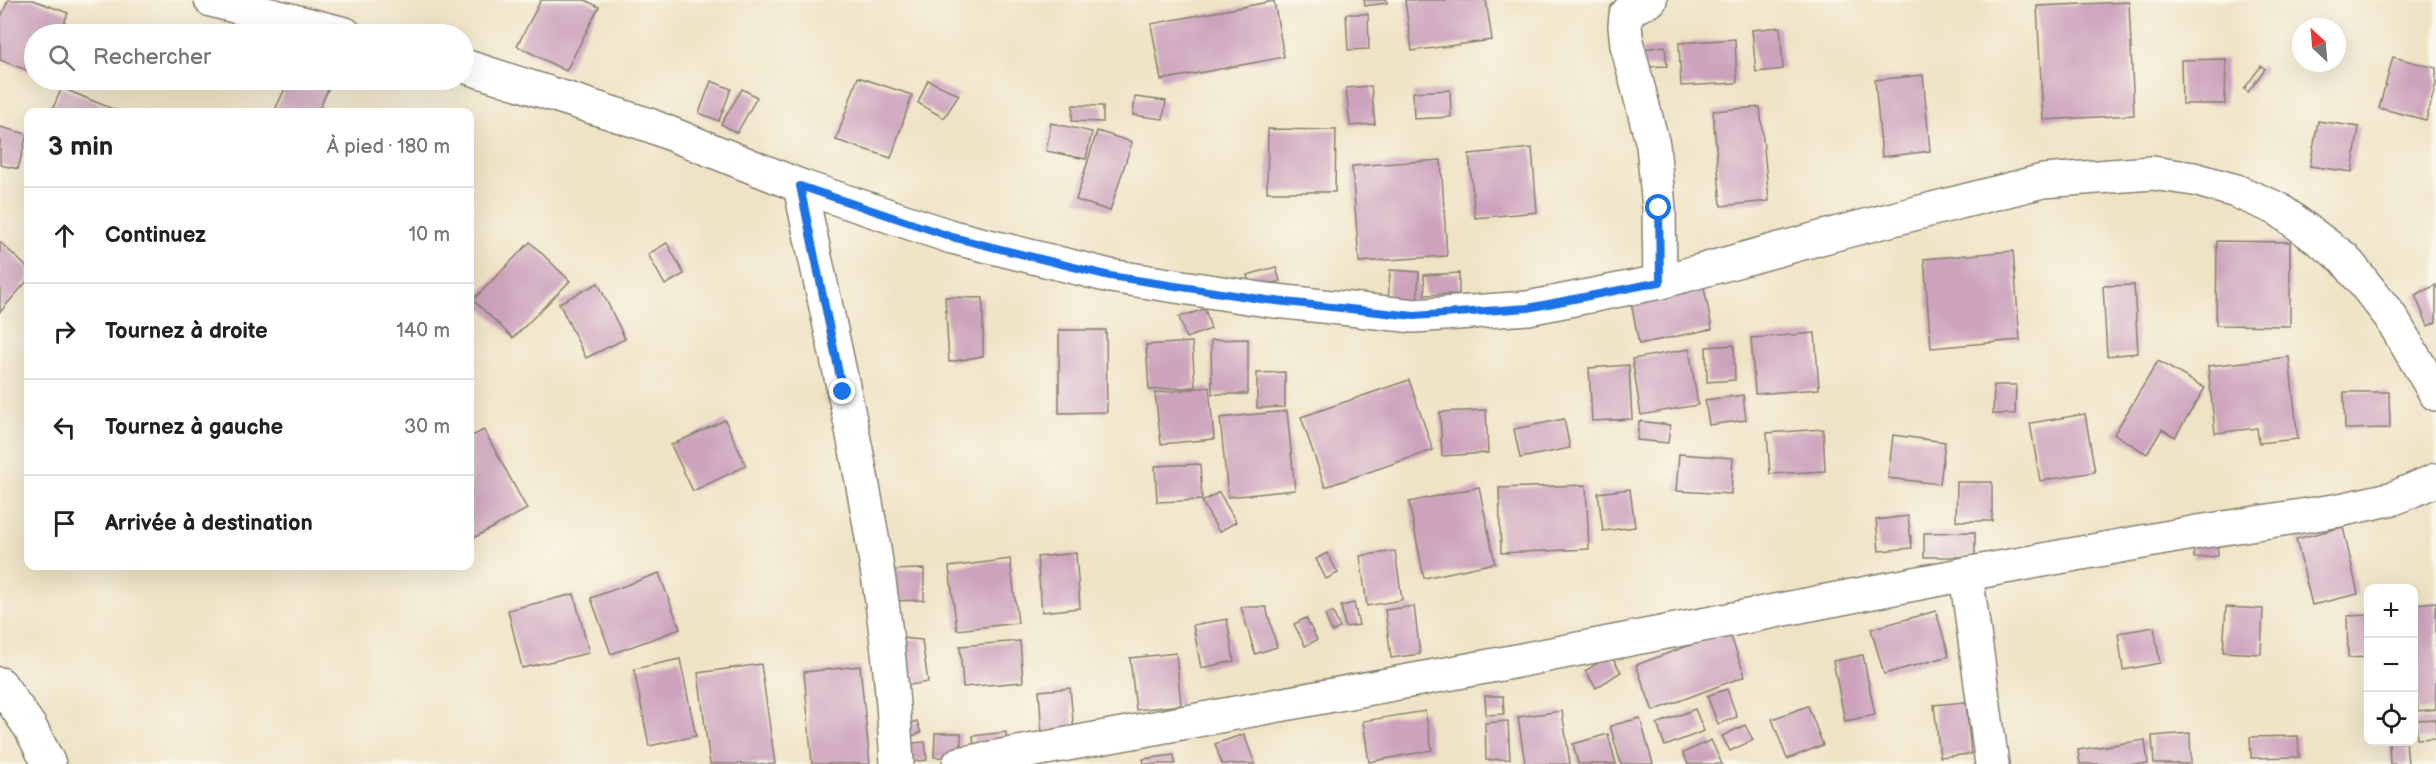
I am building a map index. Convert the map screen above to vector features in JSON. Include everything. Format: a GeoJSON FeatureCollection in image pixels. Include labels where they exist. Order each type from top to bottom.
{"type":"FeatureCollection","features":[{"type":"Feature","properties":{"kind":"street"},"geometry":{"type":"LineString","coordinates":[[211,0],[306,24]]}},
{"type":"Feature","properties":{"kind":"street"},"geometry":{"type":"LineString","coordinates":[[1650,0],[1632,8],[1626,15],[1625,26],[1627,45],[1653,145],[1659,208],[1660,282]]}},
{"type":"Feature","properties":{"kind":"street"},"geometry":{"type":"LineString","coordinates":[[474,69],[649,125],[800,186],[952,237],[1110,276],[1267,300],[1414,316],[1528,308],[1660,282],[1846,231],[2043,181],[2152,173],[2194,179],[2236,191],[2278,208],[2344,258],[2390,316],[2436,394]]}},
{"type":"Feature","properties":{"kind":"street"},"geometry":{"type":"LineString","coordinates":[[800,186],[869,523],[891,679],[897,764]]}},
{"type":"Feature","properties":{"kind":"street"},"geometry":{"type":"LineString","coordinates":[[960,764],[1489,666],[1966,574],[2198,532],[2340,510],[2394,498],[2436,480]]}},
{"type":"Feature","properties":{"kind":"street"},"geometry":{"type":"LineString","coordinates":[[1966,574],[1992,764]]}},
{"type":"Feature","properties":{"kind":"street"},"geometry":{"type":"LineString","coordinates":[[0,684],[30,727],[49,764]]}},
{"type":"Feature","properties":{"kind":"building"},"geometry":{"type":"Polygon","coordinates":[[[8,0],[33,0],[68,13],[64,24],[24,24],[24,69],[0,60],[0,20],[8,0]]]}},
{"type":"Feature","properties":{"kind":"building"},"geometry":{"type":"Polygon","coordinates":[[[541,0],[585,0],[599,7],[566,71],[517,46],[541,0]]]}},
{"type":"Feature","properties":{"kind":"building"},"geometry":{"type":"Polygon","coordinates":[[[1364,0],[1387,0],[1387,3],[1365,6],[1364,0]]]}},
{"type":"Feature","properties":{"kind":"building"},"geometry":{"type":"Polygon","coordinates":[[[1405,0],[1486,0],[1492,40],[1412,51],[1405,0]]]}},
{"type":"Feature","properties":{"kind":"building"},"geometry":{"type":"Polygon","coordinates":[[[1274,1],[1284,57],[1161,80],[1151,24],[1274,1]]]}},
{"type":"Feature","properties":{"kind":"building"},"geometry":{"type":"Polygon","coordinates":[[[2129,2],[2134,115],[2043,120],[2037,6],[2129,2]]]}},
{"type":"Feature","properties":{"kind":"building"},"geometry":{"type":"Polygon","coordinates":[[[1346,14],[1368,14],[1369,49],[1348,50],[1346,14]]]}},
{"type":"Feature","properties":{"kind":"building"},"geometry":{"type":"Polygon","coordinates":[[[1780,27],[1783,69],[1756,72],[1752,30],[1780,27]]]}},
{"type":"Feature","properties":{"kind":"building"},"geometry":{"type":"Polygon","coordinates":[[[1735,39],[1737,83],[1681,86],[1679,43],[1735,39]]]}},
{"type":"Feature","properties":{"kind":"building"},"geometry":{"type":"Polygon","coordinates":[[[1665,46],[1667,66],[1643,67],[1642,49],[1665,46]]]}},
{"type":"Feature","properties":{"kind":"building"},"geometry":{"type":"Polygon","coordinates":[[[2393,57],[2436,68],[2436,84],[2426,120],[2379,108],[2393,57]]]}},
{"type":"Feature","properties":{"kind":"building"},"geometry":{"type":"Polygon","coordinates":[[[2226,59],[2225,104],[2182,104],[2181,60],[2226,59]]]}},
{"type":"Feature","properties":{"kind":"building"},"geometry":{"type":"Polygon","coordinates":[[[2261,66],[2265,69],[2248,92],[2244,89],[2261,66]]]}},
{"type":"Feature","properties":{"kind":"building"},"geometry":{"type":"Polygon","coordinates":[[[1923,75],[1930,151],[1882,157],[1875,80],[1923,75]]]}},
{"type":"Feature","properties":{"kind":"building"},"geometry":{"type":"Polygon","coordinates":[[[858,77],[912,95],[891,158],[836,140],[858,77]]]}},
{"type":"Feature","properties":{"kind":"building"},"geometry":{"type":"Polygon","coordinates":[[[928,80],[959,95],[944,118],[918,103],[928,80]]]}},
{"type":"Feature","properties":{"kind":"building"},"geometry":{"type":"Polygon","coordinates":[[[711,81],[731,89],[719,121],[699,113],[711,81]]]}},
{"type":"Feature","properties":{"kind":"building"},"geometry":{"type":"Polygon","coordinates":[[[1371,86],[1375,124],[1350,126],[1346,88],[1371,86]]]}},
{"type":"Feature","properties":{"kind":"building"},"geometry":{"type":"Polygon","coordinates":[[[742,89],[757,97],[737,133],[721,124],[742,89]]]}},
{"type":"Feature","properties":{"kind":"building"},"geometry":{"type":"Polygon","coordinates":[[[61,90],[67,90],[110,108],[53,108],[61,90]]]}},
{"type":"Feature","properties":{"kind":"building"},"geometry":{"type":"Polygon","coordinates":[[[284,90],[328,90],[320,108],[276,108],[284,90]]]}},
{"type":"Feature","properties":{"kind":"building"},"geometry":{"type":"Polygon","coordinates":[[[1450,90],[1451,117],[1414,119],[1413,92],[1450,90]]]}},
{"type":"Feature","properties":{"kind":"building"},"geometry":{"type":"Polygon","coordinates":[[[1135,97],[1166,101],[1163,119],[1133,115],[1135,97]]]}},
{"type":"Feature","properties":{"kind":"building"},"geometry":{"type":"Polygon","coordinates":[[[1073,105],[1103,106],[1103,122],[1072,121],[1073,105]]]}},
{"type":"Feature","properties":{"kind":"building"},"geometry":{"type":"Polygon","coordinates":[[[1760,107],[1769,201],[1721,206],[1713,111],[1760,107]]]}},
{"type":"Feature","properties":{"kind":"building"},"geometry":{"type":"Polygon","coordinates":[[[2318,121],[2359,127],[2352,172],[2310,166],[2318,121]]]}},
{"type":"Feature","properties":{"kind":"building"},"geometry":{"type":"Polygon","coordinates":[[[1051,123],[1092,132],[1086,159],[1046,151],[1051,123]]]}},
{"type":"Feature","properties":{"kind":"building"},"geometry":{"type":"Polygon","coordinates":[[[0,127],[24,133],[24,146],[18,169],[0,165],[0,127]]]}},
{"type":"Feature","properties":{"kind":"building"},"geometry":{"type":"Polygon","coordinates":[[[1268,129],[1336,130],[1335,192],[1267,192],[1268,129]]]}},
{"type":"Feature","properties":{"kind":"building"},"geometry":{"type":"Polygon","coordinates":[[[1097,131],[1132,142],[1110,211],[1076,200],[1097,131]]]}},
{"type":"Feature","properties":{"kind":"building"},"geometry":{"type":"Polygon","coordinates":[[[1532,148],[1537,212],[1475,218],[1469,154],[1532,148]]]}},
{"type":"Feature","properties":{"kind":"building"},"geometry":{"type":"Polygon","coordinates":[[[1441,160],[1447,256],[1359,262],[1352,166],[1441,160]]]}},
{"type":"Feature","properties":{"kind":"building"},"geometry":{"type":"Polygon","coordinates":[[[2217,241],[2290,242],[2290,326],[2216,325],[2217,241]]]}},
{"type":"Feature","properties":{"kind":"building"},"geometry":{"type":"Polygon","coordinates":[[[0,242],[24,264],[24,285],[0,312],[0,242]]]}},
{"type":"Feature","properties":{"kind":"building"},"geometry":{"type":"Polygon","coordinates":[[[530,242],[570,281],[513,338],[474,299],[530,242]]]}},
{"type":"Feature","properties":{"kind":"building"},"geometry":{"type":"Polygon","coordinates":[[[667,243],[684,274],[665,285],[648,254],[667,243]]]}},
{"type":"Feature","properties":{"kind":"building"},"geometry":{"type":"Polygon","coordinates":[[[2013,251],[2020,340],[1931,348],[1924,259],[2013,251]]]}},
{"type":"Feature","properties":{"kind":"building"},"geometry":{"type":"Polygon","coordinates":[[[1276,267],[1280,281],[1251,289],[1247,275],[1276,267]]]}},
{"type":"Feature","properties":{"kind":"building"},"geometry":{"type":"Polygon","coordinates":[[[1390,270],[1419,272],[1417,305],[1388,303],[1390,270]]]}},
{"type":"Feature","properties":{"kind":"building"},"geometry":{"type":"Polygon","coordinates":[[[1459,273],[1459,294],[1425,295],[1424,275],[1459,273]]]}},
{"type":"Feature","properties":{"kind":"building"},"geometry":{"type":"Polygon","coordinates":[[[598,283],[625,339],[586,358],[559,303],[598,283]]]}},
{"type":"Feature","properties":{"kind":"building"},"geometry":{"type":"Polygon","coordinates":[[[2134,285],[2138,353],[2107,356],[2103,286],[2134,285]]]}},
{"type":"Feature","properties":{"kind":"building"},"geometry":{"type":"Polygon","coordinates":[[[2436,285],[2436,322],[2428,326],[2415,295],[2436,285]]]}},
{"type":"Feature","properties":{"kind":"building"},"geometry":{"type":"Polygon","coordinates":[[[1704,287],[1712,329],[1639,344],[1631,302],[1704,287]]]}},
{"type":"Feature","properties":{"kind":"building"},"geometry":{"type":"Polygon","coordinates":[[[945,297],[983,298],[983,356],[949,362],[945,297]]]}},
{"type":"Feature","properties":{"kind":"building"},"geometry":{"type":"Polygon","coordinates":[[[1205,309],[1211,329],[1186,338],[1179,317],[1205,309]]]}},
{"type":"Feature","properties":{"kind":"building"},"geometry":{"type":"Polygon","coordinates":[[[1059,330],[1106,330],[1107,412],[1059,413],[1059,330]]]}},
{"type":"Feature","properties":{"kind":"building"},"geometry":{"type":"Polygon","coordinates":[[[1815,333],[1819,389],[1755,394],[1751,338],[1815,333]]]}},
{"type":"Feature","properties":{"kind":"building"},"geometry":{"type":"Polygon","coordinates":[[[1248,339],[1248,394],[1212,394],[1211,340],[1248,339]]]}},
{"type":"Feature","properties":{"kind":"building"},"geometry":{"type":"Polygon","coordinates":[[[1192,342],[1195,387],[1149,390],[1146,345],[1192,342]]]}},
{"type":"Feature","properties":{"kind":"building"},"geometry":{"type":"Polygon","coordinates":[[[1734,345],[1735,380],[1707,382],[1706,347],[1734,345]]]}},
{"type":"Feature","properties":{"kind":"building"},"geometry":{"type":"Polygon","coordinates":[[[1689,349],[1698,405],[1641,415],[1632,359],[1689,349]]]}},
{"type":"Feature","properties":{"kind":"building"},"geometry":{"type":"Polygon","coordinates":[[[2289,357],[2298,439],[2259,443],[2257,428],[2215,433],[2208,366],[2289,357]]]}},
{"type":"Feature","properties":{"kind":"building"},"geometry":{"type":"Polygon","coordinates":[[[2158,361],[2205,388],[2175,437],[2162,429],[2147,454],[2114,434],[2158,361]]]}},
{"type":"Feature","properties":{"kind":"building"},"geometry":{"type":"Polygon","coordinates":[[[1629,365],[1632,419],[1592,421],[1589,368],[1629,365]]]}},
{"type":"Feature","properties":{"kind":"building"},"geometry":{"type":"Polygon","coordinates":[[[1285,372],[1285,407],[1257,408],[1257,373],[1285,372]]]}},
{"type":"Feature","properties":{"kind":"building"},"geometry":{"type":"Polygon","coordinates":[[[1409,380],[1433,450],[1325,487],[1301,417],[1409,380]]]}},
{"type":"Feature","properties":{"kind":"building"},"geometry":{"type":"Polygon","coordinates":[[[1994,385],[2016,385],[2015,414],[1993,414],[1994,385]]]}},
{"type":"Feature","properties":{"kind":"building"},"geometry":{"type":"Polygon","coordinates":[[[1209,387],[1214,439],[1161,444],[1155,393],[1209,387]]]}},
{"type":"Feature","properties":{"kind":"building"},"geometry":{"type":"Polygon","coordinates":[[[2344,392],[2389,392],[2390,428],[2345,429],[2344,392]]]}},
{"type":"Feature","properties":{"kind":"building"},"geometry":{"type":"Polygon","coordinates":[[[1743,395],[1746,420],[1709,425],[1705,400],[1743,395]]]}},
{"type":"Feature","properties":{"kind":"building"},"geometry":{"type":"Polygon","coordinates":[[[1486,410],[1488,453],[1442,456],[1440,412],[1486,410]]]}},
{"type":"Feature","properties":{"kind":"building"},"geometry":{"type":"Polygon","coordinates":[[[1287,411],[1295,490],[1228,497],[1220,418],[1287,411]]]}},
{"type":"Feature","properties":{"kind":"building"},"geometry":{"type":"Polygon","coordinates":[[[2085,414],[2095,472],[2040,481],[2030,423],[2085,414]]]}},
{"type":"Feature","properties":{"kind":"building"},"geometry":{"type":"Polygon","coordinates":[[[1564,419],[1570,448],[1520,458],[1514,429],[1564,419]]]}},
{"type":"Feature","properties":{"kind":"building"},"geometry":{"type":"Polygon","coordinates":[[[725,420],[746,466],[693,491],[671,445],[725,420]]]}},
{"type":"Feature","properties":{"kind":"building"},"geometry":{"type":"Polygon","coordinates":[[[1639,421],[1670,425],[1668,443],[1637,440],[1639,421]]]}},
{"type":"Feature","properties":{"kind":"building"},"geometry":{"type":"Polygon","coordinates":[[[1823,429],[1825,471],[1770,474],[1767,433],[1823,429]]]}},
{"type":"Feature","properties":{"kind":"building"},"geometry":{"type":"Polygon","coordinates":[[[484,430],[527,509],[474,538],[474,435],[484,430]]]}},
{"type":"Feature","properties":{"kind":"building"},"geometry":{"type":"Polygon","coordinates":[[[1893,435],[1945,442],[1940,484],[1888,478],[1893,435]]]}},
{"type":"Feature","properties":{"kind":"building"},"geometry":{"type":"Polygon","coordinates":[[[1679,454],[1733,458],[1731,494],[1676,491],[1679,454]]]}},
{"type":"Feature","properties":{"kind":"building"},"geometry":{"type":"Polygon","coordinates":[[[1200,464],[1202,500],[1157,502],[1155,466],[1200,464]]]}},
{"type":"Feature","properties":{"kind":"building"},"geometry":{"type":"Polygon","coordinates":[[[1957,482],[1992,482],[1992,521],[1956,521],[1957,482]]]}},
{"type":"Feature","properties":{"kind":"building"},"geometry":{"type":"Polygon","coordinates":[[[1586,485],[1589,549],[1501,553],[1499,488],[1586,485]]]}},
{"type":"Feature","properties":{"kind":"building"},"geometry":{"type":"Polygon","coordinates":[[[1479,487],[1495,563],[1424,578],[1409,502],[1479,487]]]}},
{"type":"Feature","properties":{"kind":"building"},"geometry":{"type":"Polygon","coordinates":[[[1630,489],[1635,527],[1603,531],[1598,493],[1630,489]]]}},
{"type":"Feature","properties":{"kind":"building"},"geometry":{"type":"Polygon","coordinates":[[[1219,492],[1236,522],[1219,532],[1202,502],[1219,492]]]}},
{"type":"Feature","properties":{"kind":"building"},"geometry":{"type":"Polygon","coordinates":[[[1908,516],[1912,548],[1879,551],[1876,520],[1908,516]]]}},
{"type":"Feature","properties":{"kind":"building"},"geometry":{"type":"Polygon","coordinates":[[[2343,527],[2358,594],[2312,605],[2296,539],[2343,527]]]}},
{"type":"Feature","properties":{"kind":"building"},"geometry":{"type":"Polygon","coordinates":[[[1975,532],[1975,557],[1924,557],[1924,533],[1975,532]]]}},
{"type":"Feature","properties":{"kind":"building"},"geometry":{"type":"Polygon","coordinates":[[[2217,537],[2218,556],[2194,558],[2193,539],[2217,537]]]}},
{"type":"Feature","properties":{"kind":"building"},"geometry":{"type":"Polygon","coordinates":[[[1395,551],[1402,600],[1367,606],[1360,556],[1395,551]]]}},
{"type":"Feature","properties":{"kind":"building"},"geometry":{"type":"Polygon","coordinates":[[[1076,553],[1080,608],[1042,612],[1037,557],[1076,553]]]}},
{"type":"Feature","properties":{"kind":"building"},"geometry":{"type":"Polygon","coordinates":[[[1327,553],[1338,573],[1326,579],[1316,559],[1327,553]]]}},
{"type":"Feature","properties":{"kind":"building"},"geometry":{"type":"Polygon","coordinates":[[[1010,559],[1018,623],[957,630],[949,567],[1010,559]]]}},
{"type":"Feature","properties":{"kind":"building"},"geometry":{"type":"Polygon","coordinates":[[[924,569],[924,600],[886,601],[886,570],[924,569]]]}},
{"type":"Feature","properties":{"kind":"building"},"geometry":{"type":"Polygon","coordinates":[[[659,573],[680,629],[611,654],[591,598],[659,573]]]}},
{"type":"Feature","properties":{"kind":"building"},"geometry":{"type":"Polygon","coordinates":[[[574,594],[589,653],[522,668],[508,610],[574,594]]]}},
{"type":"Feature","properties":{"kind":"building"},"geometry":{"type":"Polygon","coordinates":[[[2436,602],[2436,709],[2418,711],[2418,638],[2418,604],[2436,602]]]}},
{"type":"Feature","properties":{"kind":"building"},"geometry":{"type":"Polygon","coordinates":[[[1354,603],[1359,625],[1345,627],[1341,606],[1354,603]]]}},
{"type":"Feature","properties":{"kind":"building"},"geometry":{"type":"Polygon","coordinates":[[[1414,606],[1420,654],[1391,658],[1385,610],[1414,606]]]}},
{"type":"Feature","properties":{"kind":"building"},"geometry":{"type":"Polygon","coordinates":[[[1241,607],[1266,607],[1277,647],[1255,654],[1241,607]]]}},
{"type":"Feature","properties":{"kind":"building"},"geometry":{"type":"Polygon","coordinates":[[[2226,607],[2263,609],[2261,654],[2223,652],[2226,607]]]}},
{"type":"Feature","properties":{"kind":"building"},"geometry":{"type":"Polygon","coordinates":[[[1936,611],[1949,656],[1884,674],[1871,629],[1936,611]]]}},
{"type":"Feature","properties":{"kind":"building"},"geometry":{"type":"Polygon","coordinates":[[[1333,612],[1340,628],[1332,632],[1325,615],[1333,612]]]}},
{"type":"Feature","properties":{"kind":"building"},"geometry":{"type":"Polygon","coordinates":[[[2364,615],[2364,657],[2348,658],[2347,616],[2364,615]]]}},
{"type":"Feature","properties":{"kind":"building"},"geometry":{"type":"Polygon","coordinates":[[[1306,618],[1317,640],[1305,646],[1294,624],[1306,618]]]}},
{"type":"Feature","properties":{"kind":"building"},"geometry":{"type":"Polygon","coordinates":[[[1227,619],[1234,661],[1201,668],[1193,625],[1227,619]]]}},
{"type":"Feature","properties":{"kind":"building"},"geometry":{"type":"Polygon","coordinates":[[[2154,627],[2160,663],[2123,670],[2118,633],[2154,627]]]}},
{"type":"Feature","properties":{"kind":"building"},"geometry":{"type":"Polygon","coordinates":[[[1729,631],[1745,676],[1653,711],[1636,665],[1729,631]]]}},
{"type":"Feature","properties":{"kind":"building"},"geometry":{"type":"Polygon","coordinates":[[[891,637],[922,640],[928,682],[899,687],[891,637]]]}},
{"type":"Feature","properties":{"kind":"building"},"geometry":{"type":"Polygon","coordinates":[[[1020,641],[1023,682],[963,687],[960,646],[1020,641]]]}},
{"type":"Feature","properties":{"kind":"building"},"geometry":{"type":"Polygon","coordinates":[[[1176,653],[1181,705],[1136,710],[1130,658],[1176,653]]]}},
{"type":"Feature","properties":{"kind":"building"},"geometry":{"type":"Polygon","coordinates":[[[1611,655],[1621,672],[1596,688],[1585,671],[1611,655]]]}},
{"type":"Feature","properties":{"kind":"building"},"geometry":{"type":"Polygon","coordinates":[[[1863,655],[1875,715],[1845,721],[1833,661],[1863,655]]]}},
{"type":"Feature","properties":{"kind":"building"},"geometry":{"type":"Polygon","coordinates":[[[680,659],[696,736],[649,746],[634,669],[680,659]]]}},
{"type":"Feature","properties":{"kind":"building"},"geometry":{"type":"Polygon","coordinates":[[[761,664],[775,764],[710,764],[698,673],[761,664]]]}},
{"type":"Feature","properties":{"kind":"building"},"geometry":{"type":"Polygon","coordinates":[[[860,666],[870,764],[812,764],[804,672],[860,666]]]}},
{"type":"Feature","properties":{"kind":"building"},"geometry":{"type":"Polygon","coordinates":[[[1070,688],[1074,732],[1042,734],[1039,691],[1070,688]]]}},
{"type":"Feature","properties":{"kind":"building"},"geometry":{"type":"Polygon","coordinates":[[[1727,689],[1737,717],[1718,724],[1707,696],[1727,689]]]}},
{"type":"Feature","properties":{"kind":"building"},"geometry":{"type":"Polygon","coordinates":[[[1485,696],[1503,696],[1504,714],[1486,715],[1485,696]]]}},
{"type":"Feature","properties":{"kind":"building"},"geometry":{"type":"Polygon","coordinates":[[[1966,702],[1971,754],[1940,757],[1934,705],[1966,702]]]}},
{"type":"Feature","properties":{"kind":"building"},"geometry":{"type":"Polygon","coordinates":[[[1808,706],[1823,745],[1787,759],[1772,719],[1808,706]]]}},
{"type":"Feature","properties":{"kind":"building"},"geometry":{"type":"Polygon","coordinates":[[[1695,709],[1704,731],[1665,746],[1657,724],[1695,709]]]}},
{"type":"Feature","properties":{"kind":"building"},"geometry":{"type":"Polygon","coordinates":[[[1425,711],[1432,750],[1369,762],[1363,721],[1425,711]]]}},
{"type":"Feature","properties":{"kind":"building"},"geometry":{"type":"Polygon","coordinates":[[[1562,711],[1570,764],[1525,764],[1518,717],[1562,711]]]}},
{"type":"Feature","properties":{"kind":"building"},"geometry":{"type":"Polygon","coordinates":[[[1640,718],[1653,764],[1621,764],[1610,726],[1640,718]]]}},
{"type":"Feature","properties":{"kind":"building"},"geometry":{"type":"Polygon","coordinates":[[[2436,719],[2436,738],[2418,739],[2418,720],[2436,719]]]}},
{"type":"Feature","properties":{"kind":"building"},"geometry":{"type":"Polygon","coordinates":[[[917,721],[921,733],[906,738],[902,726],[917,721]]]}},
{"type":"Feature","properties":{"kind":"building"},"geometry":{"type":"Polygon","coordinates":[[[1508,721],[1510,759],[1486,760],[1485,723],[1508,721]]]}},
{"type":"Feature","properties":{"kind":"building"},"geometry":{"type":"Polygon","coordinates":[[[1745,725],[1753,740],[1730,751],[1722,736],[1745,725]]]}},
{"type":"Feature","properties":{"kind":"building"},"geometry":{"type":"Polygon","coordinates":[[[1006,732],[1008,762],[976,764],[973,736],[1006,732]]]}},
{"type":"Feature","properties":{"kind":"building"},"geometry":{"type":"Polygon","coordinates":[[[935,733],[961,733],[961,758],[934,757],[935,733]]]}},
{"type":"Feature","properties":{"kind":"building"},"geometry":{"type":"Polygon","coordinates":[[[2190,733],[2191,764],[2154,764],[2152,736],[2190,733]]]}},
{"type":"Feature","properties":{"kind":"building"},"geometry":{"type":"Polygon","coordinates":[[[1244,734],[1255,764],[1222,764],[1215,744],[1244,734]]]}},
{"type":"Feature","properties":{"kind":"building"},"geometry":{"type":"Polygon","coordinates":[[[1608,734],[1616,764],[1578,764],[1573,744],[1608,734]]]}},
{"type":"Feature","properties":{"kind":"building"},"geometry":{"type":"Polygon","coordinates":[[[2298,736],[2299,757],[2251,758],[2250,737],[2298,736]]]}},
{"type":"Feature","properties":{"kind":"building"},"geometry":{"type":"Polygon","coordinates":[[[1711,740],[1722,764],[1688,764],[1683,753],[1711,740]]]}},
{"type":"Feature","properties":{"kind":"building"},"geometry":{"type":"Polygon","coordinates":[[[2145,740],[2148,764],[2080,764],[2078,750],[2145,740]]]}},
{"type":"Feature","properties":{"kind":"building"},"geometry":{"type":"Polygon","coordinates":[[[925,742],[927,760],[902,763],[901,744],[925,742]]]}},
{"type":"Feature","properties":{"kind":"building"},"geometry":{"type":"Polygon","coordinates":[[[2389,746],[2406,746],[2408,764],[2390,764],[2389,746]]]}},
{"type":"Feature","properties":{"kind":"building"},"geometry":{"type":"Polygon","coordinates":[[[1174,755],[1175,764],[1144,764],[1143,759],[1174,755]]]}},
{"type":"Feature","properties":{"kind":"route"},"geometry":{"type":"LineString","coordinates":[[843,392],[800,186],[952,237],[1110,276],[1267,300],[1414,316],[1528,308],[1660,282],[1659,208]]}}]}
